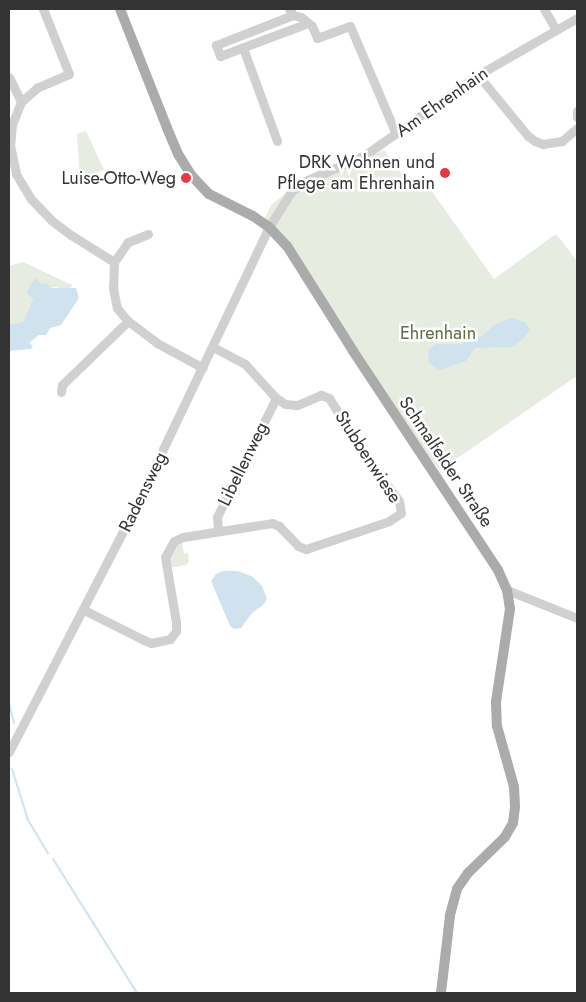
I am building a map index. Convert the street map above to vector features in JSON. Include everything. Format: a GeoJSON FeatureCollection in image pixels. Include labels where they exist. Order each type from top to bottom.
{"type":"FeatureCollection","features":[{"type":"Feature","properties":{"kind":"main road","name":"Schmalfelder Straße"},"geometry":{"type":"LineString","coordinates":[[120,9],[178,154],[191,175],[209,194],[253,216],[269,227],[287,246],[353,351],[498,570],[507,590],[510,609],[497,686],[496,726],[514,787],[515,807],[513,823],[505,837],[468,873],[457,890],[450,916],[441,993]]}},
{"type":"Feature","properties":{"kind":"street"},"geometry":{"type":"LineString","coordinates":[[43,9],[69,74],[38,87],[21,102],[12,124],[10,145],[16,174],[31,199],[51,220],[71,236],[114,262]]}},
{"type":"Feature","properties":{"kind":"street"},"geometry":{"type":"LineString","coordinates":[[544,9],[556,30]]}},
{"type":"Feature","properties":{"kind":"street"},"geometry":{"type":"LineString","coordinates":[[308,23],[220,56],[216,44],[291,12],[301,17],[312,26],[317,38],[350,26],[396,134]]}},
{"type":"Feature","properties":{"kind":"street","name":"Am Ehrenhain"},"geometry":{"type":"LineString","coordinates":[[269,227],[290,193],[303,182],[365,155],[478,75],[577,18]]}},
{"type":"Feature","properties":{"kind":"street"},"geometry":{"type":"LineString","coordinates":[[243,48],[277,141]]}},
{"type":"Feature","properties":{"kind":"street"},"geometry":{"type":"LineString","coordinates":[[478,75],[534,141],[543,144],[562,141],[577,128]]}},
{"type":"Feature","properties":{"kind":"street"},"geometry":{"type":"LineString","coordinates":[[9,78],[21,102]]}},
{"type":"Feature","properties":{"kind":"street"},"geometry":{"type":"LineString","coordinates":[[577,111],[577,117]]}},
{"type":"Feature","properties":{"kind":"street","name":"Radensweg"},"geometry":{"type":"LineString","coordinates":[[9,752],[84,610],[203,368],[269,227]]}},
{"type":"Feature","properties":{"kind":"street"},"geometry":{"type":"LineString","coordinates":[[148,234],[128,242],[114,262],[114,296],[117,308],[128,321],[157,343],[203,368]]}},
{"type":"Feature","properties":{"kind":"street"},"geometry":{"type":"LineString","coordinates":[[61,392],[62,384],[128,321]]}},
{"type":"Feature","properties":{"kind":"street"},"geometry":{"type":"LineString","coordinates":[[213,347],[245,364],[276,398]]}},
{"type":"Feature","properties":{"kind":"street","name":"Stubbenwiese"},"geometry":{"type":"LineString","coordinates":[[84,610],[151,643],[170,639],[176,631],[176,622],[165,566],[167,550],[174,541],[183,536],[272,523],[280,526],[298,546],[306,549],[389,521],[401,513],[399,501],[367,458],[329,398],[321,395],[296,405],[285,404],[276,398]]}},
{"type":"Feature","properties":{"kind":"street","name":"Libellenweg"},"geometry":{"type":"LineString","coordinates":[[218,531],[217,517],[276,398]]}},
{"type":"Feature","properties":{"kind":"street"},"geometry":{"type":"LineString","coordinates":[[507,590],[577,618]]}},
{"type":"Feature","properties":{"kind":"green space"},"geometry":{"type":"Polygon","coordinates":[[[86,131],[104,170],[80,177],[77,134],[86,131]]]}},
{"type":"Feature","properties":{"kind":"green space","name":"Ehrenhain"},"geometry":{"type":"Polygon","coordinates":[[[384,150],[414,191],[426,183],[494,279],[556,234],[577,261],[577,376],[440,470],[417,444],[265,218],[271,205],[285,194],[384,150]]]}},
{"type":"Feature","properties":{"kind":"green space"},"geometry":{"type":"Polygon","coordinates":[[[23,262],[72,285],[70,289],[51,288],[42,284],[32,286],[26,293],[33,299],[23,322],[9,325],[9,266],[23,262]]]}},
{"type":"Feature","properties":{"kind":"green space"},"geometry":{"type":"Polygon","coordinates":[[[182,542],[184,554],[188,553],[189,561],[186,565],[169,568],[168,560],[177,544],[182,542]]]}},
{"type":"Feature","properties":{"kind":"water"},"geometry":{"type":"Polygon","coordinates":[[[35,278],[42,284],[47,283],[51,288],[76,288],[79,298],[61,325],[50,328],[46,335],[39,335],[29,343],[33,346],[31,349],[9,351],[9,325],[23,322],[33,299],[26,293],[35,278]]]}},
{"type":"Feature","properties":{"kind":"water"},"geometry":{"type":"Polygon","coordinates":[[[511,318],[525,322],[530,330],[523,339],[511,347],[475,348],[466,361],[439,370],[429,363],[428,350],[436,344],[460,344],[481,337],[494,325],[511,318]]]}},
{"type":"Feature","properties":{"kind":"water"},"geometry":{"type":"Polygon","coordinates":[[[223,571],[238,571],[253,577],[262,586],[267,599],[263,605],[252,613],[241,628],[234,629],[230,626],[211,581],[216,574],[223,571]]]}},
{"type":"Feature","properties":{"kind":"waterway"},"geometry":{"type":"LineString","coordinates":[[9,703],[14,723]]}},
{"type":"Feature","properties":{"kind":"waterway"},"geometry":{"type":"LineString","coordinates":[[12,769],[28,820],[48,853]]}},
{"type":"Feature","properties":{"kind":"waterway"},"geometry":{"type":"LineString","coordinates":[[53,859],[137,993]]}},
{"type":"Feature","properties":{"kind":"place","name":"DRK Wohnen und Pflege am Ehrenhain"},"geometry":{"type":"Point","coordinates":[445,173]}},
{"type":"Feature","properties":{"kind":"place","name":"Luise-Otto-Weg"},"geometry":{"type":"Point","coordinates":[186,178]}}]}
